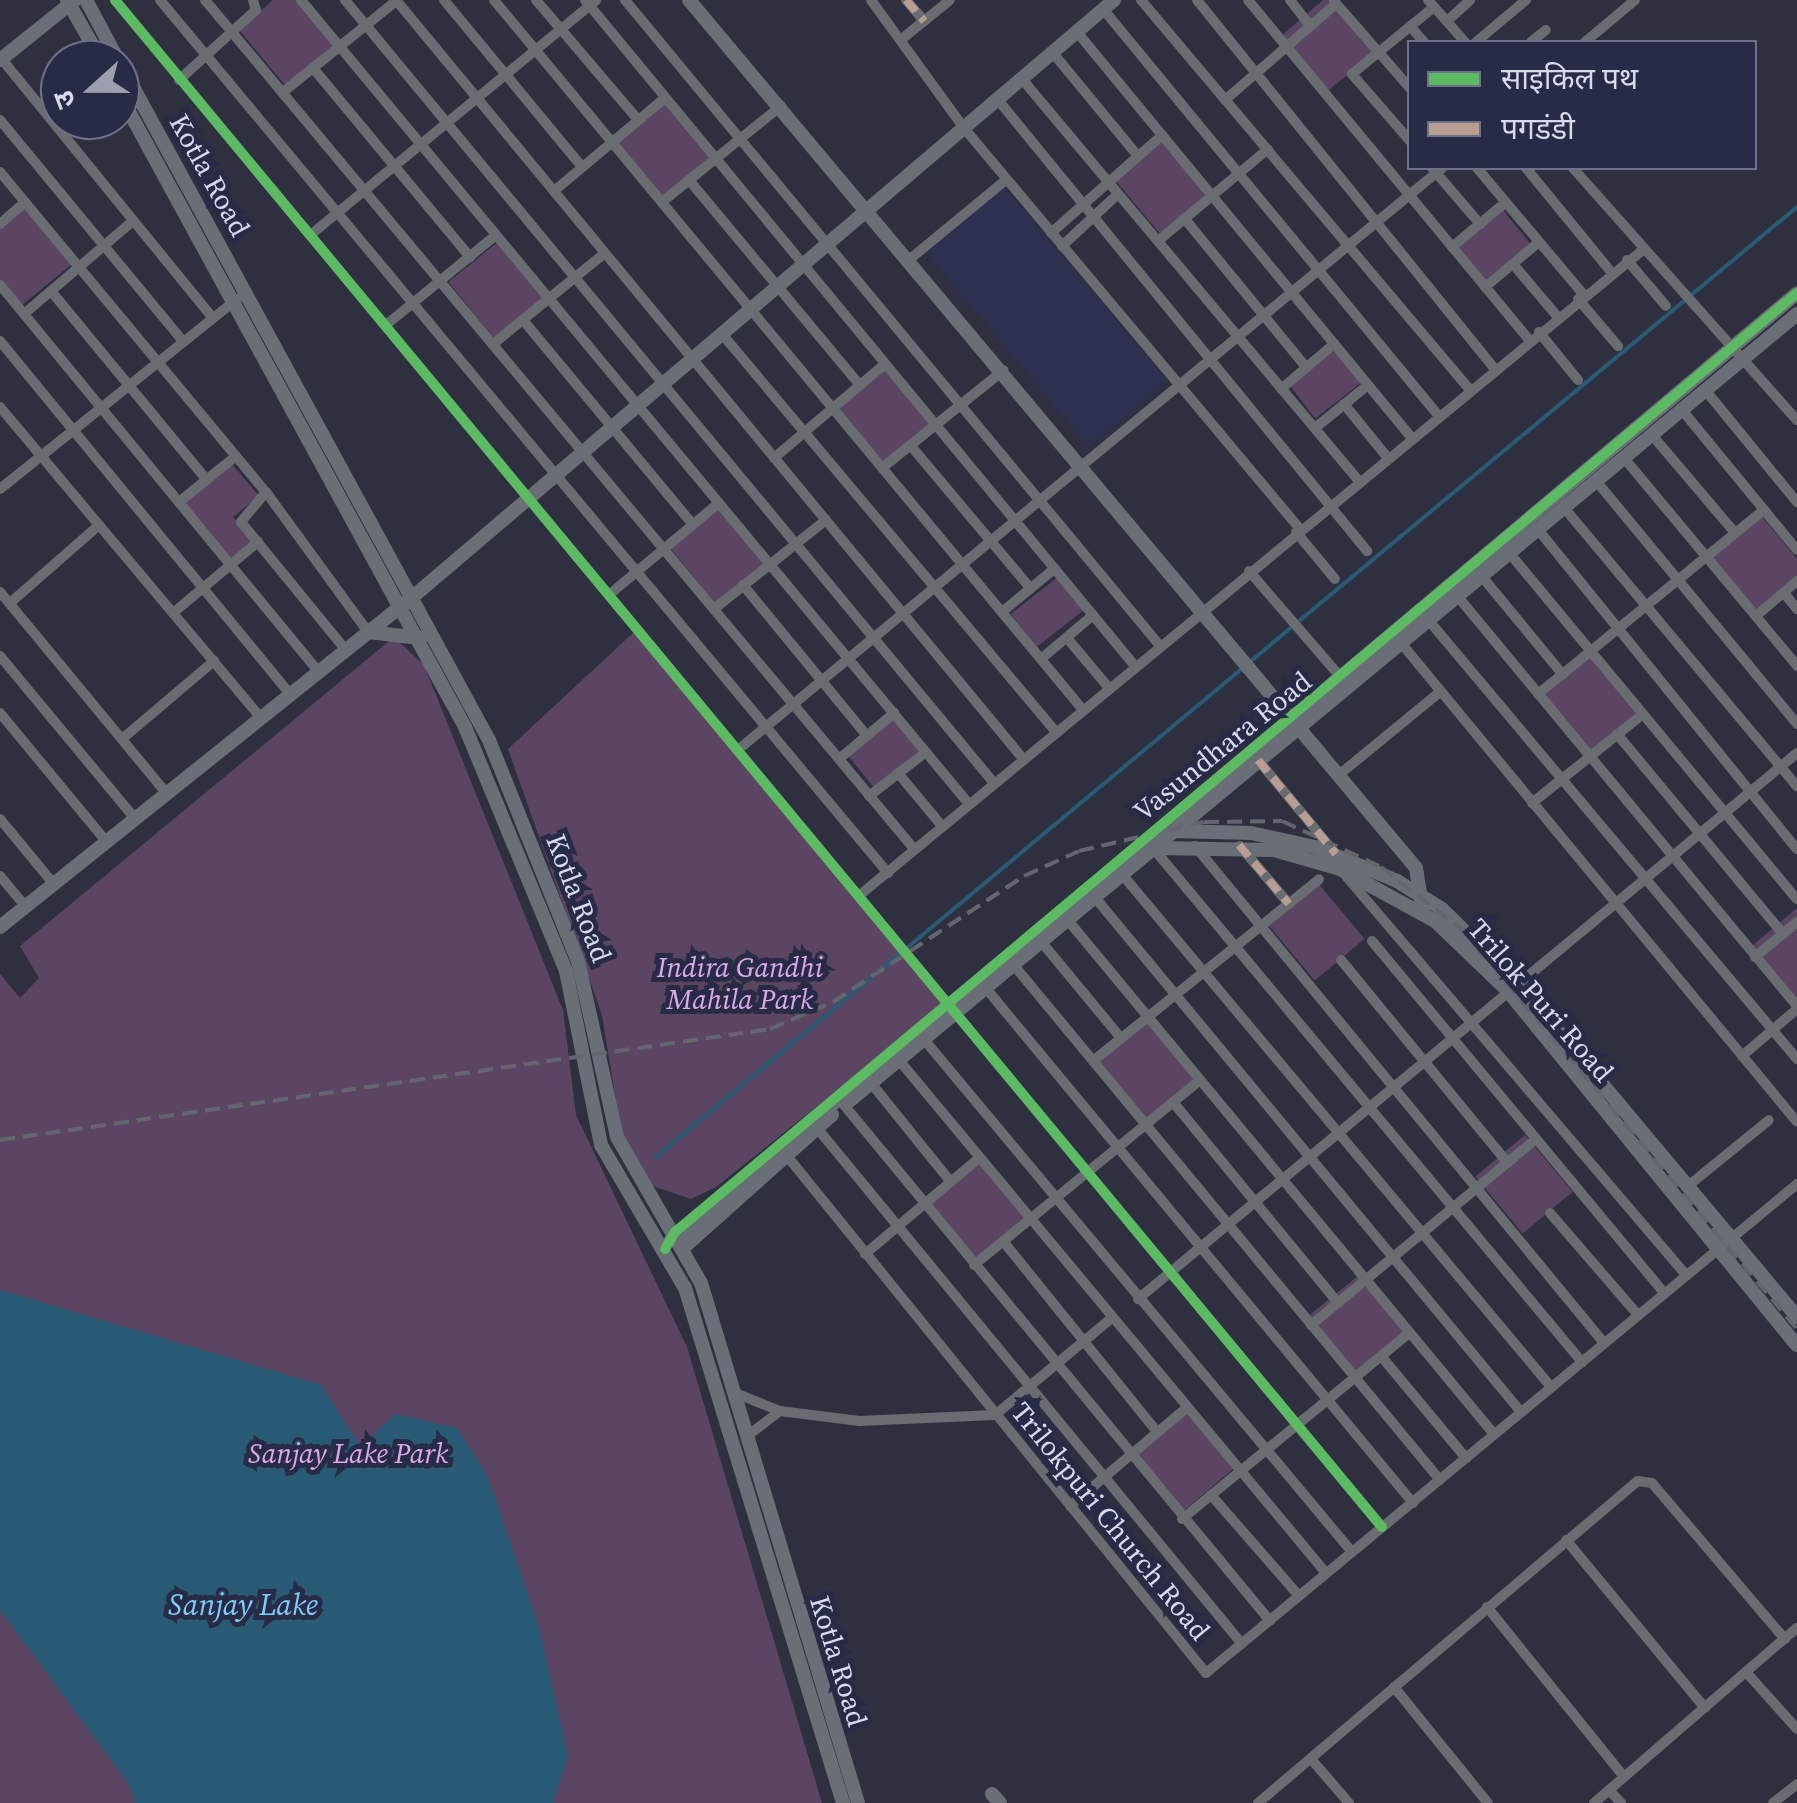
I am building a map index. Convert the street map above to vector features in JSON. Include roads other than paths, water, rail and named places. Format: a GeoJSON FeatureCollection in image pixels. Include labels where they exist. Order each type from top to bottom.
{"type":"FeatureCollection","features":[{"type":"Feature","properties":{"kind":"street","name":"Kotla Road"},"geometry":{"type":"LineString","coordinates":[[86,0],[107,40]]}},
{"type":"Feature","properties":{"kind":"street"},"geometry":{"type":"LineString","coordinates":[[114,0],[179,80],[314,232],[529,499],[1382,1527]]}},
{"type":"Feature","properties":{"kind":"street"},"geometry":{"type":"LineString","coordinates":[[160,0],[554,478],[888,873]]}},
{"type":"Feature","properties":{"kind":"street"},"geometry":{"type":"LineString","coordinates":[[205,0],[914,850]]}},
{"type":"Feature","properties":{"kind":"street"},"geometry":{"type":"LineString","coordinates":[[179,80],[256,10],[253,0]]}},
{"type":"Feature","properties":{"kind":"street"},"geometry":{"type":"LineString","coordinates":[[300,0],[969,804]]}},
{"type":"Feature","properties":{"kind":"street"},"geometry":{"type":"LineString","coordinates":[[344,0],[994,783]]}},
{"type":"Feature","properties":{"kind":"street"},"geometry":{"type":"LineString","coordinates":[[283,92],[396,0],[1024,760]]}},
{"type":"Feature","properties":{"kind":"street"},"geometry":{"type":"LineString","coordinates":[[444,0],[582,167]]}},
{"type":"Feature","properties":{"kind":"street"},"geometry":{"type":"LineString","coordinates":[[494,0],[1083,710]]}},
{"type":"Feature","properties":{"kind":"street"},"geometry":{"type":"LineString","coordinates":[[536,0],[638,120]]}},
{"type":"Feature","properties":{"kind":"street"},"geometry":{"type":"LineString","coordinates":[[624,0],[1161,647]]}},
{"type":"Feature","properties":{"kind":"street"},"geometry":{"type":"LineString","coordinates":[[689,0],[1255,668],[1290,717],[1416,868],[1424,905]]}},
{"type":"Feature","properties":{"kind":"street"},"geometry":{"type":"LineString","coordinates":[[871,0],[903,38],[964,128],[1334,579]]}},
{"type":"Feature","properties":{"kind":"street"},"geometry":{"type":"LineString","coordinates":[[906,0],[924,22]]}},
{"type":"Feature","properties":{"kind":"street"},"geometry":{"type":"LineString","coordinates":[[1141,0],[1470,390]]}},
{"type":"Feature","properties":{"kind":"street"},"geometry":{"type":"LineString","coordinates":[[1197,0],[1494,368]]}},
{"type":"Feature","properties":{"kind":"street"},"geometry":{"type":"LineString","coordinates":[[1248,0],[1485,287],[1578,380]]}},
{"type":"Feature","properties":{"kind":"street"},"geometry":{"type":"LineString","coordinates":[[1290,0],[1310,26]]}},
{"type":"Feature","properties":{"kind":"street"},"geometry":{"type":"LineString","coordinates":[[1446,22],[1470,0]]}},
{"type":"Feature","properties":{"kind":"street"},"geometry":{"type":"LineString","coordinates":[[1478,40],[1526,0]]}},
{"type":"Feature","properties":{"kind":"street"},"geometry":{"type":"LineString","coordinates":[[1587,40],[1635,0]]}},
{"type":"Feature","properties":{"kind":"street"},"geometry":{"type":"LineString","coordinates":[[90,40],[70,1],[0,59],[211,316]]}},
{"type":"Feature","properties":{"kind":"street"},"geometry":{"type":"LineString","coordinates":[[314,232],[590,2],[664,98],[1136,666]]}},
{"type":"Feature","properties":{"kind":"street"},"geometry":{"type":"LineString","coordinates":[[903,38],[945,2]]}},
{"type":"Feature","properties":{"kind":"street"},"geometry":{"type":"LineString","coordinates":[[1225,100],[1335,2],[1407,85]]}},
{"type":"Feature","properties":{"kind":"street"},"geometry":{"type":"LineString","coordinates":[[1407,138],[1352,74],[1410,26],[1431,3],[1463,40]]}},
{"type":"Feature","properties":{"kind":"street"},"geometry":{"type":"LineString","coordinates":[[0,927],[164,790],[409,600],[1109,4],[1238,173],[1438,415]]}},
{"type":"Feature","properties":{"kind":"street"},"geometry":{"type":"LineString","coordinates":[[1410,26],[1422,40]]}},
{"type":"Feature","properties":{"kind":"street"},"geometry":{"type":"LineString","coordinates":[[1534,40],[1546,30]]}},
{"type":"Feature","properties":{"kind":"street"},"geometry":{"type":"LineString","coordinates":[[1077,32],[1411,438]]}},
{"type":"Feature","properties":{"kind":"street"},"geometry":{"type":"LineString","coordinates":[[1053,52],[1137,155]]}},
{"type":"Feature","properties":{"kind":"street"},"geometry":{"type":"LineString","coordinates":[[313,68],[470,257]]}},
{"type":"Feature","properties":{"kind":"street"},"geometry":{"type":"LineString","coordinates":[[1022,79],[1359,481]]}},
{"type":"Feature","properties":{"kind":"street"},"geometry":{"type":"LineString","coordinates":[[554,191],[664,98]]}},
{"type":"Feature","properties":{"kind":"street"},"geometry":{"type":"LineString","coordinates":[[998,100],[1367,551]]}},
{"type":"Feature","properties":{"kind":"street","name":"Kotla Road"},"geometry":{"type":"LineString","coordinates":[[140,102],[241,296],[489,740],[578,961],[617,1137],[683,1248],[735,1393],[858,1803]]}},
{"type":"Feature","properties":{"kind":"street"},"geometry":{"type":"LineString","coordinates":[[662,202],[781,106]]}},
{"type":"Feature","properties":{"kind":"street"},"geometry":{"type":"LineString","coordinates":[[0,120],[182,340]]}},
{"type":"Feature","properties":{"kind":"street","name":"Kotla Road"},"geometry":{"type":"LineString","coordinates":[[140,128],[241,296]]}},
{"type":"Feature","properties":{"kind":"street"},"geometry":{"type":"LineString","coordinates":[[1051,233],[1162,135]]}},
{"type":"Feature","properties":{"kind":"street"},"geometry":{"type":"LineString","coordinates":[[1158,241],[1268,148]]}},
{"type":"Feature","properties":{"kind":"street"},"geometry":{"type":"LineString","coordinates":[[739,748],[1040,502],[1435,170]]}},
{"type":"Feature","properties":{"kind":"street"},"geometry":{"type":"LineString","coordinates":[[1437,170],[1480,224]]}},
{"type":"Feature","properties":{"kind":"street"},"geometry":{"type":"LineString","coordinates":[[1479,170],[1540,242],[1618,346]]}},
{"type":"Feature","properties":{"kind":"street"},"geometry":{"type":"LineString","coordinates":[[1528,170],[1611,272]]}},
{"type":"Feature","properties":{"kind":"street"},"geometry":{"type":"LineString","coordinates":[[1575,170],[1692,308],[1797,420]]}},
{"type":"Feature","properties":{"kind":"street"},"geometry":{"type":"LineString","coordinates":[[0,172],[266,492],[368,632],[421,638]]}},
{"type":"Feature","properties":{"kind":"street"},"geometry":{"type":"LineString","coordinates":[[688,180],[860,385]]}},
{"type":"Feature","properties":{"kind":"street"},"geometry":{"type":"LineString","coordinates":[[910,260],[1006,180]]}},
{"type":"Feature","properties":{"kind":"street"},"geometry":{"type":"LineString","coordinates":[[1062,246],[1118,194]]}},
{"type":"Feature","properties":{"kind":"street"},"geometry":{"type":"LineString","coordinates":[[0,224],[25,202]]}},
{"type":"Feature","properties":{"kind":"street"},"geometry":{"type":"LineString","coordinates":[[1452,247],[1506,202]]}},
{"type":"Feature","properties":{"kind":"street"},"geometry":{"type":"LineString","coordinates":[[1184,218],[1306,366]]}},
{"type":"Feature","properties":{"kind":"street"},"geometry":{"type":"LineString","coordinates":[[24,314],[134,221]]}},
{"type":"Feature","properties":{"kind":"street"},"geometry":{"type":"LineString","coordinates":[[386,325],[496,235]]}},
{"type":"Feature","properties":{"kind":"street"},"geometry":{"type":"LineString","coordinates":[[1485,287],[1540,242]]}},
{"type":"Feature","properties":{"kind":"street"},"geometry":{"type":"LineString","coordinates":[[860,894],[1494,368],[1644,249]]}},
{"type":"Feature","properties":{"kind":"street"},"geometry":{"type":"LineString","coordinates":[[493,344],[605,254]]}},
{"type":"Feature","properties":{"kind":"street"},"geometry":{"type":"LineString","coordinates":[[1627,260],[1666,306]]}},
{"type":"Feature","properties":{"kind":"street"},"geometry":{"type":"LineString","coordinates":[[1513,264],[1558,316]]}},
{"type":"Feature","properties":{"kind":"street"},"geometry":{"type":"LineString","coordinates":[[0,284],[318,671]]}},
{"type":"Feature","properties":{"kind":"street"},"geometry":{"type":"LineString","coordinates":[[52,291],[207,480]]}},
{"type":"Feature","properties":{"kind":"street","name":"Vasundhara Road"},"geometry":{"type":"LineString","coordinates":[[665,1249],[675,1232],[817,1128],[871,1083],[922,1038],[950,1006],[984,986],[1154,848],[1180,835],[1290,717],[1430,622],[1540,532],[1706,391],[1797,293]]}},
{"type":"Feature","properties":{"kind":"street"},"geometry":{"type":"LineString","coordinates":[[0,489],[211,316],[241,296]]}},
{"type":"Feature","properties":{"kind":"street","name":"Vasundhara Road"},"geometry":{"type":"LineString","coordinates":[[683,1248],[783,1151],[950,1006],[1180,835],[1258,760],[1302,730],[1345,682],[1738,354],[1797,314]]}},
{"type":"Feature","properties":{"kind":"street"},"geometry":{"type":"LineString","coordinates":[[523,320],[692,525]]}},
{"type":"Feature","properties":{"kind":"street"},"geometry":{"type":"LineString","coordinates":[[722,334],[1056,732]]}},
{"type":"Feature","properties":{"kind":"street"},"geometry":{"type":"LineString","coordinates":[[0,341],[289,694]]}},
{"type":"Feature","properties":{"kind":"street"},"geometry":{"type":"LineString","coordinates":[[1281,388],[1334,344]]}},
{"type":"Feature","properties":{"kind":"street"},"geometry":{"type":"LineString","coordinates":[[774,458],[885,364]]}},
{"type":"Feature","properties":{"kind":"street"},"geometry":{"type":"LineString","coordinates":[[882,468],[1004,370]]}},
{"type":"Feature","properties":{"kind":"street"},"geometry":{"type":"LineString","coordinates":[[1314,428],[1368,385]]}},
{"type":"Feature","properties":{"kind":"street"},"geometry":{"type":"LineString","coordinates":[[1706,391],[1797,502]]}},
{"type":"Feature","properties":{"kind":"street"},"geometry":{"type":"LineString","coordinates":[[1786,406],[1797,396]]}},
{"type":"Feature","properties":{"kind":"street"},"geometry":{"type":"LineString","coordinates":[[1344,404],[1387,457]]}},
{"type":"Feature","properties":{"kind":"street"},"geometry":{"type":"LineString","coordinates":[[0,408],[260,717]]}},
{"type":"Feature","properties":{"kind":"street"},"geometry":{"type":"LineString","coordinates":[[1682,410],[1797,550]]}},
{"type":"Feature","properties":{"kind":"street"},"geometry":{"type":"LineString","coordinates":[[1652,436],[1735,533]]}},
{"type":"Feature","properties":{"kind":"street"},"geometry":{"type":"LineString","coordinates":[[911,446],[1030,588]]}},
{"type":"Feature","properties":{"kind":"street"},"geometry":{"type":"LineString","coordinates":[[180,502],[236,456]]}},
{"type":"Feature","properties":{"kind":"street"},"geometry":{"type":"LineString","coordinates":[[1624,458],[1797,666]]}},
{"type":"Feature","properties":{"kind":"street"},"geometry":{"type":"LineString","coordinates":[[1598,482],[1797,724]]}},
{"type":"Feature","properties":{"kind":"street"},"geometry":{"type":"LineString","coordinates":[[266,492],[240,517],[344,648]]}},
{"type":"Feature","properties":{"kind":"street"},"geometry":{"type":"LineString","coordinates":[[610,594],[718,503]]}},
{"type":"Feature","properties":{"kind":"street"},"geometry":{"type":"LineString","coordinates":[[1566,510],[1797,786]]}},
{"type":"Feature","properties":{"kind":"street"},"geometry":{"type":"LineString","coordinates":[[1538,694],[1764,510]]}},
{"type":"Feature","properties":{"kind":"street"},"geometry":{"type":"LineString","coordinates":[[714,609],[826,520]]}},
{"type":"Feature","properties":{"kind":"street"},"geometry":{"type":"LineString","coordinates":[[10,603],[99,525]]}},
{"type":"Feature","properties":{"kind":"street"},"geometry":{"type":"LineString","coordinates":[[1540,532],[1797,849]]}},
{"type":"Feature","properties":{"kind":"street"},"geometry":{"type":"LineString","coordinates":[[174,613],[258,542]]}},
{"type":"Feature","properties":{"kind":"street"},"geometry":{"type":"LineString","coordinates":[[1511,555],[1797,899]]}},
{"type":"Feature","properties":{"kind":"street"},"geometry":{"type":"LineString","coordinates":[[1002,612],[1054,568]]}},
{"type":"Feature","properties":{"kind":"street"},"geometry":{"type":"LineString","coordinates":[[1249,571],[1345,682]]}},
{"type":"Feature","properties":{"kind":"street"},"geometry":{"type":"LineString","coordinates":[[1484,579],[1563,675]]}},
{"type":"Feature","properties":{"kind":"street"},"geometry":{"type":"LineString","coordinates":[[1756,616],[1797,582]]}},
{"type":"Feature","properties":{"kind":"street"},"geometry":{"type":"LineString","coordinates":[[742,586],[867,736]]}},
{"type":"Feature","properties":{"kind":"street"},"geometry":{"type":"LineString","coordinates":[[0,592],[164,790]]}},
{"type":"Feature","properties":{"kind":"street"},"geometry":{"type":"LineString","coordinates":[[1784,593],[1797,609]]}},
{"type":"Feature","properties":{"kind":"street"},"geometry":{"type":"LineString","coordinates":[[1459,598],[1797,1007],[1742,1056]]}},
{"type":"Feature","properties":{"kind":"street","name":"Kotla Road"},"geometry":{"type":"LineString","coordinates":[[409,600],[421,638],[556,943],[601,1144],[685,1288],[843,1803]]}},
{"type":"Feature","properties":{"kind":"street"},"geometry":{"type":"LineString","coordinates":[[1041,659],[1093,616]]}},
{"type":"Feature","properties":{"kind":"street"},"geometry":{"type":"LineString","coordinates":[[1430,622],[1797,1060]]}},
{"type":"Feature","properties":{"kind":"street"},"geometry":{"type":"LineString","coordinates":[[1067,638],[1109,688]]}},
{"type":"Feature","properties":{"kind":"street"},"geometry":{"type":"LineString","coordinates":[[1401,643],[1797,1122]]}},
{"type":"Feature","properties":{"kind":"street"},"geometry":{"type":"LineString","coordinates":[[0,656],[133,816]]}},
{"type":"Feature","properties":{"kind":"street"},"geometry":{"type":"LineString","coordinates":[[122,739],[214,661]]}},
{"type":"Feature","properties":{"kind":"street"},"geometry":{"type":"LineString","coordinates":[[1340,774],[1440,692]]}},
{"type":"Feature","properties":{"kind":"street"},"geometry":{"type":"LineString","coordinates":[[0,712],[105,840]]}},
{"type":"Feature","properties":{"kind":"street"},"geometry":{"type":"LineString","coordinates":[[838,759],[894,713]]}},
{"type":"Feature","properties":{"kind":"street"},"geometry":{"type":"LineString","coordinates":[[1532,803],[1643,714]]}},
{"type":"Feature","properties":{"kind":"street"},"geometry":{"type":"LineString","coordinates":[[1618,734],[1782,934]]}},
{"type":"Feature","properties":{"kind":"street"},"geometry":{"type":"LineString","coordinates":[[869,796],[926,752]]}},
{"type":"Feature","properties":{"kind":"street"},"geometry":{"type":"LineString","coordinates":[[1138,1299],[1797,753]]}},
{"type":"Feature","properties":{"kind":"street","name":"Trilok Puri Road"},"geometry":{"type":"LineString","coordinates":[[1258,760],[1336,854]]}},
{"type":"Feature","properties":{"kind":"street"},"geometry":{"type":"LineString","coordinates":[[898,773],[942,826]]}},
{"type":"Feature","properties":{"kind":"street"},"geometry":{"type":"LineString","coordinates":[[0,819],[53,883]]}},
{"type":"Feature","properties":{"kind":"street"},"geometry":{"type":"LineString","coordinates":[[1180,835],[1261,926],[1604,1344]]}},
{"type":"Feature","properties":{"kind":"street","name":"Trilok Puri Road"},"geometry":{"type":"LineString","coordinates":[[1180,835],[1340,869],[1424,905]]}},
{"type":"Feature","properties":{"kind":"street","name":"Trilok Puri Road"},"geometry":{"type":"LineString","coordinates":[[1180,835],[1266,835],[1336,854],[1424,905],[1512,986],[1645,1134],[1797,1317]]}},
{"type":"Feature","properties":{"kind":"street"},"geometry":{"type":"LineString","coordinates":[[1239,845],[1289,904]]}},
{"type":"Feature","properties":{"kind":"street"},"geometry":{"type":"LineString","coordinates":[[1154,848],[1582,1362]]}},
{"type":"Feature","properties":{"kind":"street"},"geometry":{"type":"LineString","coordinates":[[1336,854],[1340,869],[1474,1019],[1686,1275]]}},
{"type":"Feature","properties":{"kind":"street"},"geometry":{"type":"LineString","coordinates":[[1121,873],[1550,1387]]}},
{"type":"Feature","properties":{"kind":"street"},"geometry":{"type":"LineString","coordinates":[[0,876],[25,906]]}},
{"type":"Feature","properties":{"kind":"street"},"geometry":{"type":"LineString","coordinates":[[1093,1061],[1319,879]]}},
{"type":"Feature","properties":{"kind":"street"},"geometry":{"type":"LineString","coordinates":[[1093,895],[1521,1412]]}},
{"type":"Feature","properties":{"kind":"street"},"geometry":{"type":"LineString","coordinates":[[1066,918],[1494,1434]]}},
{"type":"Feature","properties":{"kind":"street"},"geometry":{"type":"LineString","coordinates":[[1755,957],[1797,922]]}},
{"type":"Feature","properties":{"kind":"street"},"geometry":{"type":"LineString","coordinates":[[1039,939],[1121,1038]]}},
{"type":"Feature","properties":{"kind":"street"},"geometry":{"type":"LineString","coordinates":[[1372,941],[1664,1294]]}},
{"type":"Feature","properties":{"kind":"street"},"geometry":{"type":"LineString","coordinates":[[1340,960],[1508,1163]]}},
{"type":"Feature","properties":{"kind":"street"},"geometry":{"type":"LineString","coordinates":[[1012,963],[1440,1480]]}},
{"type":"Feature","properties":{"kind":"street"},"geometry":{"type":"LineString","coordinates":[[984,986],[1413,1503]]}},
{"type":"Feature","properties":{"kind":"street","name":"Trilok Puri Road"},"geometry":{"type":"LineString","coordinates":[[1512,986],[1717,1250],[1797,1345]]}},
{"type":"Feature","properties":{"kind":"street"},"geometry":{"type":"LineString","coordinates":[[922,1038],[1352,1552]]}},
{"type":"Feature","properties":{"kind":"street"},"geometry":{"type":"LineString","coordinates":[[898,1059],[1185,1409],[1326,1573]]}},
{"type":"Feature","properties":{"kind":"street"},"geometry":{"type":"LineString","coordinates":[[974,1265],[1200,1080]]}},
{"type":"Feature","properties":{"kind":"street"},"geometry":{"type":"LineString","coordinates":[[871,1083],[952,1182]]}},
{"type":"Feature","properties":{"kind":"street"},"geometry":{"type":"LineString","coordinates":[[1173,1102],[1338,1303]]}},
{"type":"Feature","properties":{"kind":"street"},"geometry":{"type":"LineString","coordinates":[[844,1106],[1270,1620]]}},
{"type":"Feature","properties":{"kind":"street"},"geometry":{"type":"LineString","coordinates":[[1688,1186],[1769,1120]]}},
{"type":"Feature","properties":{"kind":"street"},"geometry":{"type":"LineString","coordinates":[[817,1128],[1242,1644]]}},
{"type":"Feature","properties":{"kind":"street"},"geometry":{"type":"LineString","coordinates":[[1311,1325],[1535,1140]]}},
{"type":"Feature","properties":{"kind":"street","name":"Trilokpuri Church Road"},"geometry":{"type":"LineString","coordinates":[[783,1151],[1206,1673],[1797,1184]]}},
{"type":"Feature","properties":{"kind":"street"},"geometry":{"type":"LineString","coordinates":[[865,1254],[979,1158]]}},
{"type":"Feature","properties":{"kind":"street"},"geometry":{"type":"LineString","coordinates":[[1550,1213],[1638,1315]]}},
{"type":"Feature","properties":{"kind":"street"},"geometry":{"type":"LineString","coordinates":[[1002,1241],[1157,1432]]}},
{"type":"Feature","properties":{"kind":"street"},"geometry":{"type":"LineString","coordinates":[[665,1249],[683,1248]]}},
{"type":"Feature","properties":{"kind":"street"},"geometry":{"type":"LineString","coordinates":[[735,1393],[780,1411],[874,1422],[996,1415],[1112,1318]]}},
{"type":"Feature","properties":{"kind":"street"},"geometry":{"type":"LineString","coordinates":[[1182,1518],[1409,1333]]}},
{"type":"Feature","properties":{"kind":"street"},"geometry":{"type":"LineString","coordinates":[[1381,1356],[1466,1458]]}},
{"type":"Feature","properties":{"kind":"street"},"geometry":{"type":"LineString","coordinates":[[1070,1506],[1185,1409]]}},
{"type":"Feature","properties":{"kind":"street"},"geometry":{"type":"LineString","coordinates":[[746,1437],[780,1411]]}},
{"type":"Feature","properties":{"kind":"street"},"geometry":{"type":"LineString","coordinates":[[1258,1803],[1638,1481],[1648,1480],[1785,1638]]}},
{"type":"Feature","properties":{"kind":"street"},"geometry":{"type":"LineString","coordinates":[[1211,1495],[1300,1596]]}},
{"type":"Feature","properties":{"kind":"street"},"geometry":{"type":"LineString","coordinates":[[1566,1540],[1705,1708]]}},
{"type":"Feature","properties":{"kind":"street"},"geometry":{"type":"LineString","coordinates":[[1487,1608],[1624,1777]]}},
{"type":"Feature","properties":{"kind":"street"},"geometry":{"type":"LineString","coordinates":[[1594,1803],[1797,1628]]}},
{"type":"Feature","properties":{"kind":"street"},"geometry":{"type":"LineString","coordinates":[[1746,1672],[1797,1729]]}},
{"type":"Feature","properties":{"kind":"street"},"geometry":{"type":"LineString","coordinates":[[1394,1686],[1488,1803]]}},
{"type":"Feature","properties":{"kind":"street"},"geometry":{"type":"LineString","coordinates":[[1312,1760],[1350,1803]]}},
{"type":"Feature","properties":{"kind":"street"},"geometry":{"type":"LineString","coordinates":[[1774,1803],[1797,1784]]}},
{"type":"Feature","properties":{"kind":"street"},"geometry":{"type":"LineString","coordinates":[[1609,1790],[1621,1803]]}},
{"type":"Feature","properties":{"kind":"water","name":"Sanjay Lake"},"geometry":{"type":"Polygon","coordinates":[[[0,1290],[321,1385],[361,1447],[395,1414],[457,1428],[487,1475],[539,1627],[568,1756],[553,1803],[135,1803],[128,1783],[0,1610],[0,1290]]]}},
{"type":"Feature","properties":{"kind":"waterway"},"geometry":{"type":"LineString","coordinates":[[1251,661],[1797,207]]}},
{"type":"Feature","properties":{"kind":"waterway"},"geometry":{"type":"LineString","coordinates":[[656,1157],[1244,667]]}},
{"type":"Feature","properties":{"kind":"railway"},"geometry":{"type":"LineString","coordinates":[[0,1140],[770,1029],[833,1002],[1024,876],[1079,851],[1204,822],[1282,821],[1381,867],[1461,929],[1797,1329]]}},
{"type":"Feature","properties":{"kind":"park label","name":"Indira Gandhi Mahila Park"},"geometry":{"type":"Point","coordinates":[740,983]}},
{"type":"Feature","properties":{"kind":"park label","name":"Sanjay Lake Park"},"geometry":{"type":"Point","coordinates":[348,1453]}}]}
